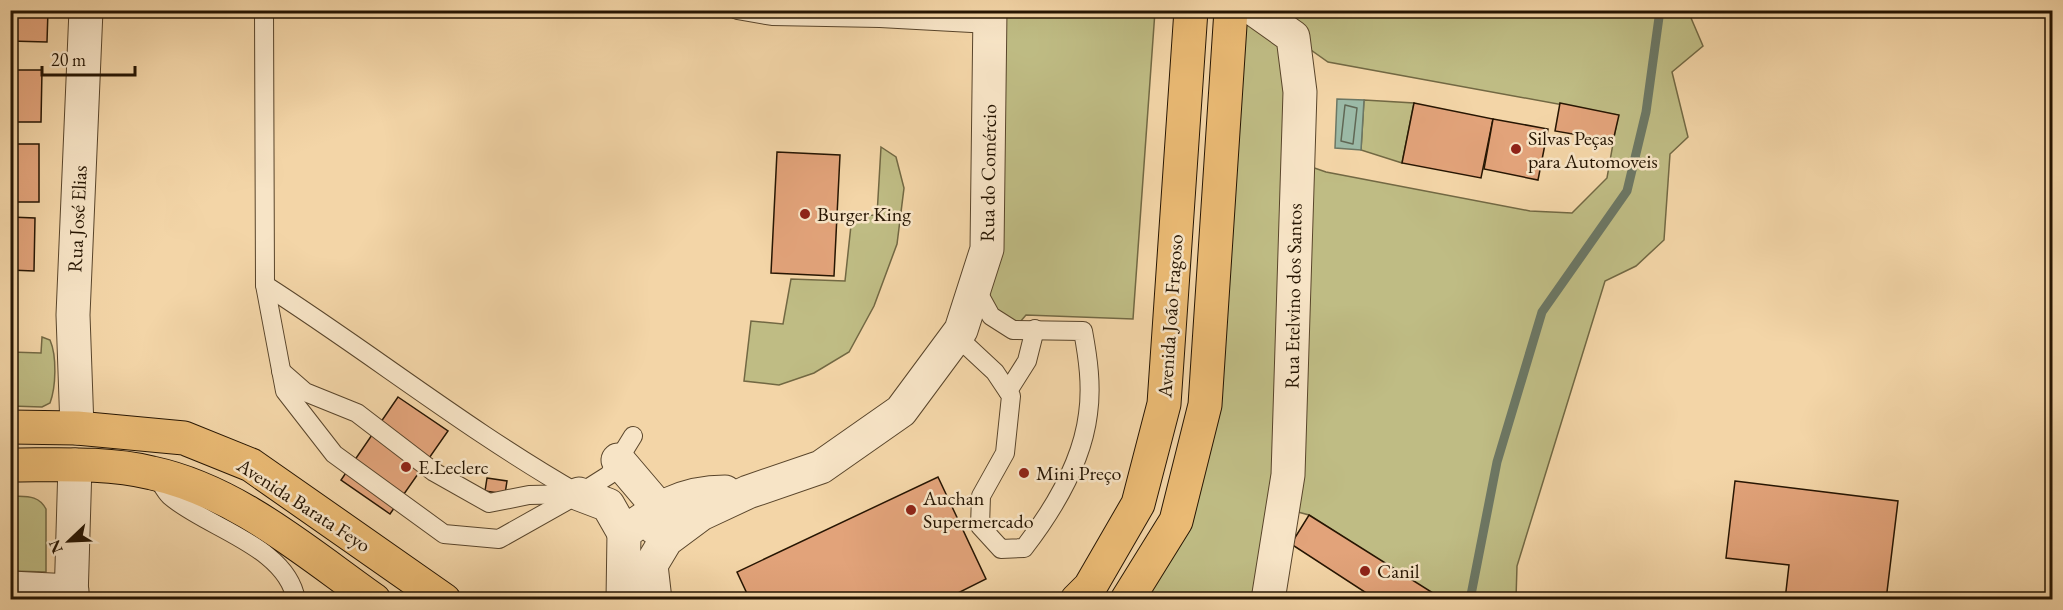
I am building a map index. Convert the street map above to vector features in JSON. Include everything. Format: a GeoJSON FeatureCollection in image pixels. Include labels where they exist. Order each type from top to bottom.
{"type":"FeatureCollection","features":[{"type":"Feature","properties":{"kind":"main road","name":"Avenida João Fragoso"},"geometry":{"type":"LineString","coordinates":[[1077,600],[1090,587],[1138,504],[1164,404],[1191,10]]}},
{"type":"Feature","properties":{"kind":"main road","name":"Avenida João Fragoso"},"geometry":{"type":"LineString","coordinates":[[1127,600],[1176,521],[1205,405],[1231,10]]}},
{"type":"Feature","properties":{"kind":"main road","name":"Avenida Barata Feyo"},"geometry":{"type":"LineString","coordinates":[[10,427],[77,428],[184,438],[251,465],[444,600]]}},
{"type":"Feature","properties":{"kind":"main road","name":"Avenida Barata Feyo"},"geometry":{"type":"LineString","coordinates":[[10,465],[116,466],[154,473],[228,500],[374,600]]}},
{"type":"Feature","properties":{"kind":"street","name":"Rua José Elias"},"geometry":{"type":"LineString","coordinates":[[77,428],[73,315],[86,10]]}},
{"type":"Feature","properties":{"kind":"street","name":"Rua Etelvino dos Santos"},"geometry":{"type":"LineString","coordinates":[[1255,10],[1293,37],[1300,92],[1288,475],[1268,600]]}},
{"type":"Feature","properties":{"kind":"street","name":"Rua do Comércio"},"geometry":{"type":"LineString","coordinates":[[651,565],[666,540],[701,514],[748,492],[820,467],[901,411],[961,330],[987,249],[990,17]]}},
{"type":"Feature","properties":{"kind":"street"},"geometry":{"type":"LineString","coordinates":[[625,448],[658,507],[651,565],[655,600]]}},
{"type":"Feature","properties":{"kind":"street"},"geometry":{"type":"LineString","coordinates":[[10,588],[71,595],[75,465]]}},
{"type":"Feature","properties":{"kind":"street","name":"Rua do Comércio"},"geometry":{"type":"LineString","coordinates":[[624,533],[658,507],[704,492],[748,492]]}},
{"type":"Feature","properties":{"kind":"street"},"geometry":{"type":"LineString","coordinates":[[579,494],[608,505],[624,533],[623,600]]}},
{"type":"Feature","properties":{"kind":"lane"},"geometry":{"type":"LineString","coordinates":[[264,10],[265,285],[285,391],[334,454],[444,534],[499,539],[609,476],[625,448]]}},
{"type":"Feature","properties":{"kind":"lane"},"geometry":{"type":"LineString","coordinates":[[737,10],[772,16],[990,17]]}},
{"type":"Feature","properties":{"kind":"lane"},"geometry":{"type":"LineString","coordinates":[[265,285],[335,331],[512,456],[579,494]]}},
{"type":"Feature","properties":{"kind":"lane"},"geometry":{"type":"LineString","coordinates":[[947,348],[966,345],[995,372],[1011,396],[1005,453],[981,496],[980,526],[1001,549],[1024,548],[1049,515],[1073,467],[1088,415],[1089,368],[1083,331],[1013,330],[991,316],[975,287]]}},
{"type":"Feature","properties":{"kind":"lane"},"geometry":{"type":"LineString","coordinates":[[1008,391],[1027,361],[1035,329]]}},
{"type":"Feature","properties":{"kind":"lane"},"geometry":{"type":"LineString","coordinates":[[281,371],[304,392],[357,413],[434,472],[489,503],[529,495],[579,494]]}},
{"type":"Feature","properties":{"kind":"lane"},"geometry":{"type":"LineString","coordinates":[[154,473],[170,495],[275,561],[295,591],[297,600]]}},
{"type":"Feature","properties":{"kind":"shaded area"},"geometry":{"type":"Polygon","coordinates":[[[759,11],[1155,11],[1133,319],[1026,315],[1013,330],[975,287],[990,24],[759,11]]]}},
{"type":"Feature","properties":{"kind":"shaded area"},"geometry":{"type":"Polygon","coordinates":[[[1231,11],[1688,11],[1703,46],[1672,72],[1688,137],[1670,154],[1664,240],[1636,266],[1605,281],[1517,566],[1516,599],[1440,599],[1309,515],[1283,508],[1268,599],[1127,600],[1176,521],[1231,11]],[[1294,38],[1297,162],[1326,172],[1530,211],[1572,213],[1607,178],[1618,115],[1328,62],[1294,38]]]}},
{"type":"Feature","properties":{"kind":"shaded area"},"geometry":{"type":"Polygon","coordinates":[[[1364,100],[1414,103],[1402,163],[1361,150],[1364,100]]]}},
{"type":"Feature","properties":{"kind":"shaded area"},"geometry":{"type":"Polygon","coordinates":[[[881,147],[896,157],[904,188],[897,244],[874,306],[849,352],[814,373],[779,385],[744,381],[751,321],[783,324],[791,279],[845,281],[852,216],[877,215],[881,147]]]}},
{"type":"Feature","properties":{"kind":"shaded area"},"geometry":{"type":"Polygon","coordinates":[[[42,337],[50,340],[54,354],[54,380],[50,403],[42,407],[11,406],[11,352],[41,353],[42,337]]]}},
{"type":"Feature","properties":{"kind":"shaded area"},"geometry":{"type":"Polygon","coordinates":[[[11,496],[35,499],[46,509],[46,572],[11,571],[11,496]]]}},
{"type":"Feature","properties":{"kind":"water"},"geometry":{"type":"Polygon","coordinates":[[[1337,99],[1364,100],[1361,150],[1335,148],[1337,99]]]}},
{"type":"Feature","properties":{"kind":"building"},"geometry":{"type":"Polygon","coordinates":[[[10,10],[48,10],[47,42],[10,41],[10,10]]]}},
{"type":"Feature","properties":{"kind":"building"},"geometry":{"type":"Polygon","coordinates":[[[10,70],[42,70],[41,122],[10,122],[10,70]]]}},
{"type":"Feature","properties":{"kind":"building"},"geometry":{"type":"Polygon","coordinates":[[[1414,103],[1493,119],[1481,178],[1402,163],[1414,103]]]}},
{"type":"Feature","properties":{"kind":"building","name":"Silvas Peças para Automoveis"},"geometry":{"type":"Polygon","coordinates":[[[1560,103],[1619,115],[1613,141],[1555,131],[1560,103]]]}},
{"type":"Feature","properties":{"kind":"building","name":"Silvas Peças para Automoveis"},"geometry":{"type":"Polygon","coordinates":[[[1493,119],[1548,129],[1538,180],[1484,169],[1493,119]]]}},
{"type":"Feature","properties":{"kind":"building"},"geometry":{"type":"Polygon","coordinates":[[[10,144],[39,144],[39,202],[10,202],[10,144]]]}},
{"type":"Feature","properties":{"kind":"building","name":"Burger King"},"geometry":{"type":"Polygon","coordinates":[[[777,152],[840,155],[834,276],[771,273],[777,152]]]}},
{"type":"Feature","properties":{"kind":"building"},"geometry":{"type":"Polygon","coordinates":[[[10,217],[35,218],[34,271],[10,270],[10,217]]]}},
{"type":"Feature","properties":{"kind":"building"},"geometry":{"type":"Polygon","coordinates":[[[398,397],[448,431],[390,514],[341,480],[398,397]]]}},
{"type":"Feature","properties":{"kind":"building","name":"Auchan Supermercado"},"geometry":{"type":"Polygon","coordinates":[[[938,477],[986,579],[944,600],[750,600],[737,572],[938,477]]]}},
{"type":"Feature","properties":{"kind":"building"},"geometry":{"type":"Polygon","coordinates":[[[487,478],[507,481],[505,494],[485,491],[487,478]]]}},
{"type":"Feature","properties":{"kind":"building"},"geometry":{"type":"Polygon","coordinates":[[[1735,481],[1898,501],[1886,600],[1785,600],[1789,565],[1726,558],[1735,481]]]}},
{"type":"Feature","properties":{"kind":"building","name":"Canil"},"geometry":{"type":"Polygon","coordinates":[[[1309,515],[1441,598],[1440,600],[1377,600],[1291,544],[1309,515]]]}},
{"type":"Feature","properties":{"kind":"waterway"},"geometry":{"type":"LineString","coordinates":[[1470,600],[1497,462],[1542,312],[1627,191],[1646,112],[1660,10]]}},
{"type":"Feature","properties":{"kind":"place","name":"Silvas Peças para Automoveis"},"geometry":{"type":"Point","coordinates":[1516,149]}},
{"type":"Feature","properties":{"kind":"place","name":"Burger King"},"geometry":{"type":"Point","coordinates":[805,214]}},
{"type":"Feature","properties":{"kind":"place","name":"E.Leclerc"},"geometry":{"type":"Point","coordinates":[406,467]}},
{"type":"Feature","properties":{"kind":"place","name":"Mini Preço"},"geometry":{"type":"Point","coordinates":[1024,473]}},
{"type":"Feature","properties":{"kind":"place","name":"Auchan Supermercado"},"geometry":{"type":"Point","coordinates":[911,510]}},
{"type":"Feature","properties":{"kind":"place","name":"Canil"},"geometry":{"type":"Point","coordinates":[1365,571]}}]}
